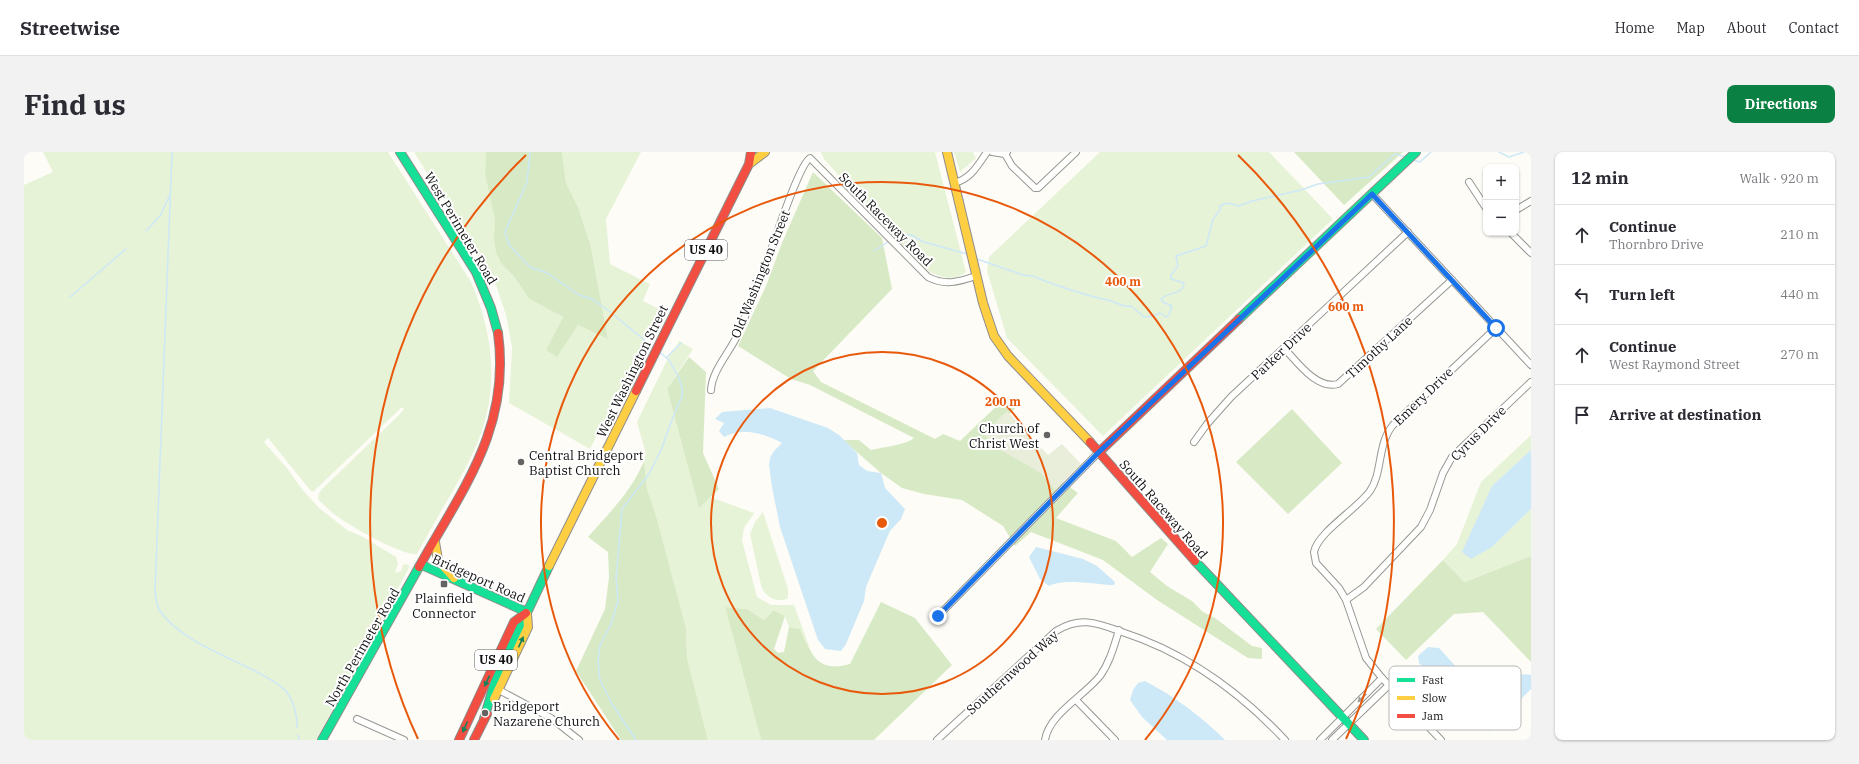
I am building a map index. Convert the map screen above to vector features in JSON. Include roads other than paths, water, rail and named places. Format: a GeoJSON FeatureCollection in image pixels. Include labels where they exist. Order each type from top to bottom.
{"type":"FeatureCollection","features":[{"type":"Feature","properties":{"kind":"main road","name":"West Perimeter Road"},"geometry":{"type":"LineString","coordinates":[[400,152],[483,286],[494,317],[501,356],[500,389],[494,425],[481,457],[422,565]]}},
{"type":"Feature","properties":{"kind":"main road","name":"West Washington Street"},"geometry":{"type":"LineString","coordinates":[[459,740],[514,622],[527,612],[749,164],[751,152]]}},
{"type":"Feature","properties":{"kind":"main road","name":"West Washington Street"},"geometry":{"type":"LineString","coordinates":[[749,164],[764,155],[765,152]]}},
{"type":"Feature","properties":{"kind":"main road","name":"South Raceway Road"},"geometry":{"type":"LineString","coordinates":[[947,152],[988,322],[1002,348],[1099,452],[1199,566],[1364,740]]}},
{"type":"Feature","properties":{"kind":"main road"},"geometry":{"type":"LineString","coordinates":[[1099,452],[1416,152]]}},
{"type":"Feature","properties":{"kind":"main road"},"geometry":{"type":"LineString","coordinates":[[435,541],[438,560],[457,581]]}},
{"type":"Feature","properties":{"kind":"main road","name":"Bridgeport Road"},"geometry":{"type":"LineString","coordinates":[[422,565],[527,612]]}},
{"type":"Feature","properties":{"kind":"main road","name":"North Perimeter Road"},"geometry":{"type":"LineString","coordinates":[[322,740],[422,565]]}},
{"type":"Feature","properties":{"kind":"main road"},"geometry":{"type":"LineString","coordinates":[[484,719],[496,678],[527,612]]}},
{"type":"Feature","properties":{"kind":"main road","name":"West Washington Street"},"geometry":{"type":"LineString","coordinates":[[474,740],[528,628],[527,612]]}},
{"type":"Feature","properties":{"kind":"street"},"geometry":{"type":"LineString","coordinates":[[954,183],[966,178],[972,173],[988,152]]}},
{"type":"Feature","properties":{"kind":"street"},"geometry":{"type":"LineString","coordinates":[[992,152],[1006,153],[1012,166],[1035,188],[1038,188],[1076,152]]}},
{"type":"Feature","properties":{"kind":"street","name":"South Raceway Road"},"geometry":{"type":"LineString","coordinates":[[810,158],[923,274],[944,283],[955,283],[976,276]]}},
{"type":"Feature","properties":{"kind":"street","name":"Old Washington Street"},"geometry":{"type":"LineString","coordinates":[[711,390],[711,382],[732,346],[755,293],[797,180],[805,162],[810,158]]}},
{"type":"Feature","properties":{"kind":"street"},"geometry":{"type":"LineString","coordinates":[[1468,182],[1483,204]]}},
{"type":"Feature","properties":{"kind":"street"},"geometry":{"type":"LineString","coordinates":[[1372,194],[1531,365]]}},
{"type":"Feature","properties":{"kind":"street"},"geometry":{"type":"LineString","coordinates":[[1519,208],[1531,201]]}},
{"type":"Feature","properties":{"kind":"street","name":"Parker Drive"},"geometry":{"type":"LineString","coordinates":[[1194,442],[1207,424],[1231,397],[1408,232]]}},
{"type":"Feature","properties":{"kind":"street"},"geometry":{"type":"LineString","coordinates":[[1514,236],[1531,254]]}},
{"type":"Feature","properties":{"kind":"street","name":"Timothy Lane"},"geometry":{"type":"LineString","coordinates":[[1284,348],[1318,382],[1328,386],[1338,384],[1452,280]]}},
{"type":"Feature","properties":{"kind":"street","name":"Emery Drive"},"geometry":{"type":"LineString","coordinates":[[1346,600],[1339,588],[1316,563],[1314,552],[1319,540],[1361,501],[1372,487],[1383,445],[1387,434],[1393,425],[1496,328]]}},
{"type":"Feature","properties":{"kind":"street","name":"Cyrus Drive"},"geometry":{"type":"LineString","coordinates":[[1346,600],[1364,587],[1421,527],[1430,510],[1443,473],[1452,457],[1531,382]]}},
{"type":"Feature","properties":{"kind":"street"},"geometry":{"type":"LineString","coordinates":[[938,616],[1099,452]]}},
{"type":"Feature","properties":{"kind":"street"},"geometry":{"type":"LineString","coordinates":[[1332,740],[1389,685],[1363,653],[1346,600]]}},
{"type":"Feature","properties":{"kind":"street","name":"Southernwood Way"},"geometry":{"type":"LineString","coordinates":[[937,740],[1056,631],[1068,624],[1078,622],[1095,623],[1119,630],[1164,648],[1210,673],[1249,704],[1285,740]]}},
{"type":"Feature","properties":{"kind":"street"},"geometry":{"type":"LineString","coordinates":[[1045,740],[1052,722],[1095,682],[1104,670],[1119,630]]}},
{"type":"Feature","properties":{"kind":"street"},"geometry":{"type":"LineString","coordinates":[[1320,740],[1382,678]]}},
{"type":"Feature","properties":{"kind":"street"},"geometry":{"type":"LineString","coordinates":[[498,690],[551,718],[579,740]]}},
{"type":"Feature","properties":{"kind":"street"},"geometry":{"type":"LineString","coordinates":[[1076,700],[1114,740]]}},
{"type":"Feature","properties":{"kind":"street"},"geometry":{"type":"LineString","coordinates":[[357,719],[404,740]]}},
{"type":"Feature","properties":{"kind":"street"},"geometry":{"type":"LineString","coordinates":[[1432,730],[1441,740]]}},
{"type":"Feature","properties":{"kind":"water"},"geometry":{"type":"Polygon","coordinates":[[[770,408],[828,428],[839,435],[857,453],[859,465],[867,471],[881,473],[885,488],[905,509],[901,519],[890,531],[866,587],[864,601],[846,644],[841,651],[825,649],[818,640],[780,527],[769,465],[770,458],[774,451],[782,443],[753,432],[739,432],[724,437],[719,431],[724,423],[715,419],[722,412],[770,408]]]}},
{"type":"Feature","properties":{"kind":"water"},"geometry":{"type":"Polygon","coordinates":[[[1531,450],[1531,509],[1492,547],[1471,559],[1462,552],[1492,486],[1531,450]]]}},
{"type":"Feature","properties":{"kind":"water"},"geometry":{"type":"Polygon","coordinates":[[[1036,547],[1083,559],[1097,566],[1115,582],[1114,585],[1062,582],[1049,586],[1040,579],[1029,557],[1036,547]]]}},
{"type":"Feature","properties":{"kind":"water"},"geometry":{"type":"Polygon","coordinates":[[[1428,647],[1439,648],[1455,666],[1422,666],[1419,663],[1418,656],[1428,647]]]}},
{"type":"Feature","properties":{"kind":"water"},"geometry":{"type":"Polygon","coordinates":[[[1521,674],[1531,675],[1531,689],[1521,699],[1521,674]]]}},
{"type":"Feature","properties":{"kind":"water"},"geometry":{"type":"Polygon","coordinates":[[[1145,681],[1166,693],[1187,708],[1207,723],[1225,740],[1167,740],[1142,717],[1130,700],[1133,690],[1138,683],[1145,681]]]}},
{"type":"Feature","properties":{"kind":"waterway"},"geometry":{"type":"LineString","coordinates":[[172,152],[155,591],[156,601],[160,611],[172,624],[186,635],[219,654],[254,670],[284,689],[294,706],[297,727]]}},
{"type":"Feature","properties":{"kind":"waterway"},"geometry":{"type":"LineString","coordinates":[[530,152],[527,182],[505,232],[509,245],[530,267],[547,273],[579,295],[592,299],[654,348]]}},
{"type":"Feature","properties":{"kind":"waterway"},"geometry":{"type":"LineString","coordinates":[[1413,160],[1420,162],[1431,152]]}},
{"type":"Feature","properties":{"kind":"waterway"},"geometry":{"type":"LineString","coordinates":[[1499,152],[1509,157],[1524,152]]}},
{"type":"Feature","properties":{"kind":"waterway"},"geometry":{"type":"LineString","coordinates":[[977,259],[1123,306],[1131,306],[1144,317],[1153,316],[1160,313],[1166,317],[1169,315],[1172,306],[1163,302],[1161,299],[1181,290],[1184,283],[1171,279],[1171,275],[1178,266],[1176,256],[1206,246],[1213,219],[1220,210],[1220,206],[1227,203],[1239,206],[1252,201],[1301,190],[1318,184],[1369,177],[1395,154],[1406,157]]}},
{"type":"Feature","properties":{"kind":"waterway"},"geometry":{"type":"LineString","coordinates":[[146,231],[160,216],[170,195]]}},
{"type":"Feature","properties":{"kind":"waterway"},"geometry":{"type":"LineString","coordinates":[[892,239],[902,234],[911,235],[924,242],[967,254]]}},
{"type":"Feature","properties":{"kind":"waterway"},"geometry":{"type":"LineString","coordinates":[[874,251],[889,241]]}},
{"type":"Feature","properties":{"kind":"waterway"},"geometry":{"type":"LineString","coordinates":[[70,297],[126,249]]}},
{"type":"Feature","properties":{"kind":"waterway"},"geometry":{"type":"LineString","coordinates":[[667,357],[681,343]]}},
{"type":"Feature","properties":{"kind":"waterway"},"geometry":{"type":"LineString","coordinates":[[636,740],[612,704],[600,680],[598,662],[600,645],[611,624],[618,601],[616,579],[622,509],[649,474],[662,448],[682,396],[679,378],[669,360],[658,351]]}},
{"type":"Feature","properties":{"kind":"waterway"},"geometry":{"type":"LineString","coordinates":[[298,735],[299,740]]}},
{"type":"Feature","properties":{"kind":"place","name":"Church of Christ West"},"geometry":{"type":"Point","coordinates":[1047,435]}},
{"type":"Feature","properties":{"kind":"place","name":"Central Bridgeport Baptist Church"},"geometry":{"type":"Point","coordinates":[521,462]}},
{"type":"Feature","properties":{"kind":"place","name":"Plainfield Connector"},"geometry":{"type":"Point","coordinates":[444,584]}},
{"type":"Feature","properties":{"kind":"place","name":"Bridgeport Nazarene Church"},"geometry":{"type":"Point","coordinates":[485,713]}}]}
